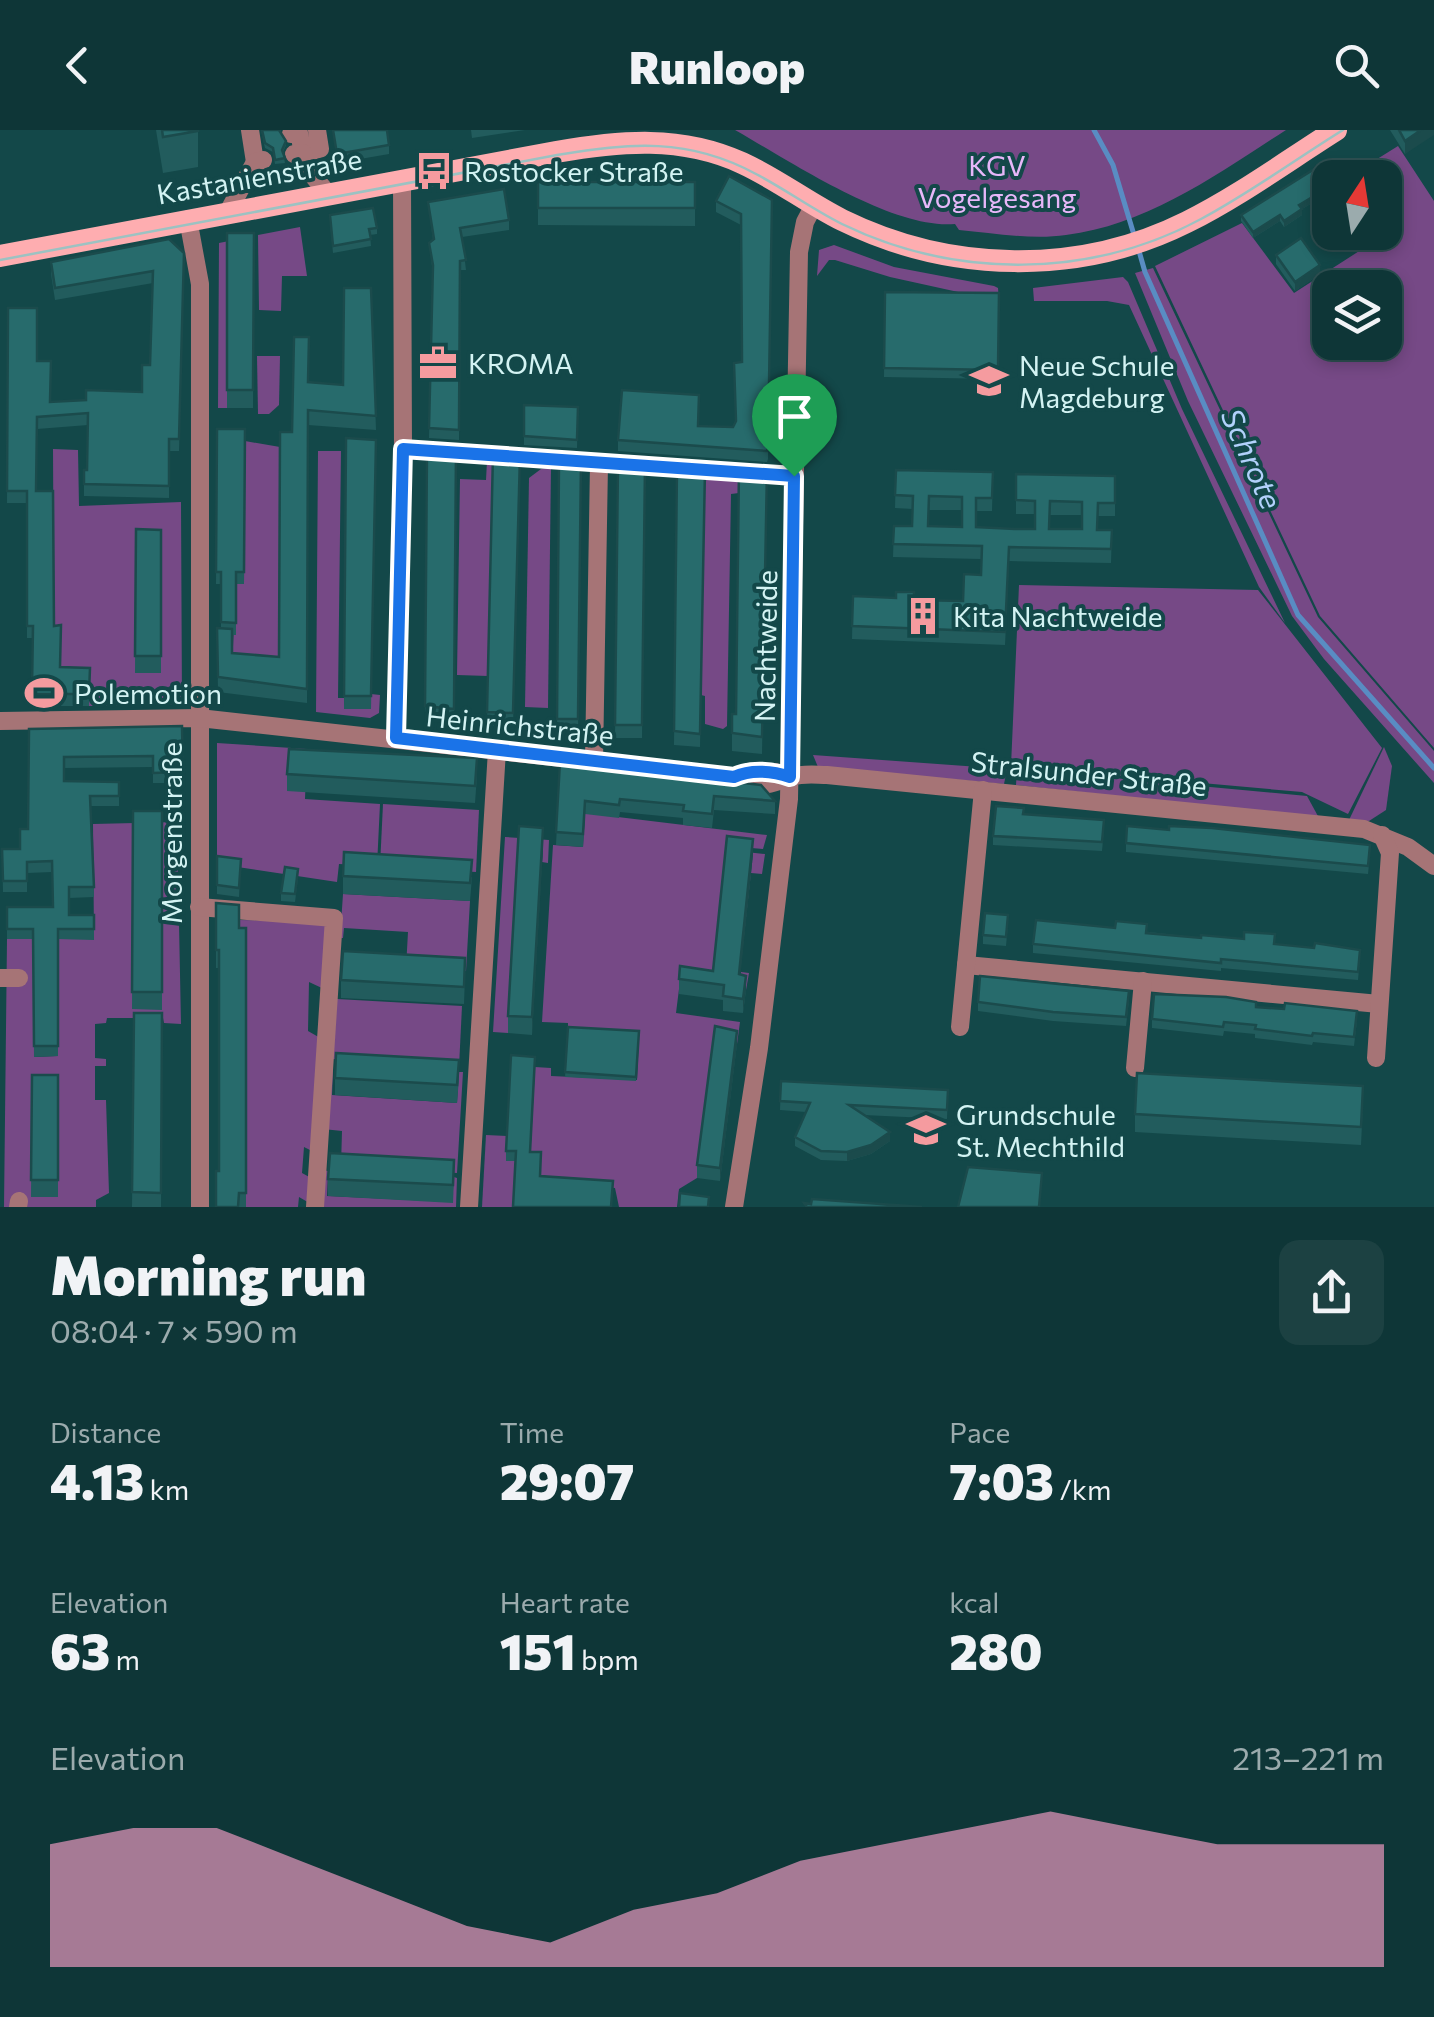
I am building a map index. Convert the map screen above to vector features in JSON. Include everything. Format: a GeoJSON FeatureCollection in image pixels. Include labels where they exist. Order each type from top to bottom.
{"type":"FeatureCollection","features":[{"type":"Feature","properties":{"kind":"main road","name":"Kastanienstraße"},"geometry":{"type":"LineString","coordinates":[[0,256],[610,143],[654,142],[690,146],[728,158],[887,239],[978,260],[1041,261],[1122,248],[1151,238],[1205,212],[1336,130]]}},
{"type":"Feature","properties":{"kind":"street"},"geometry":{"type":"LineString","coordinates":[[302,132],[298,153],[328,194]]}},
{"type":"Feature","properties":{"kind":"street"},"geometry":{"type":"LineString","coordinates":[[228,212],[259,161],[254,136]]}},
{"type":"Feature","properties":{"kind":"street"},"geometry":{"type":"LineString","coordinates":[[396,738],[403,449],[402,180]]}},
{"type":"Feature","properties":{"kind":"street","name":"Nachtweide"},"geometry":{"type":"LineString","coordinates":[[734,1207],[759,1048],[790,777],[799,252],[805,222],[814,204]]}},
{"type":"Feature","properties":{"kind":"street","name":"Morgenstraße"},"geometry":{"type":"LineString","coordinates":[[188,220],[200,284],[200,1207]]}},
{"type":"Feature","properties":{"kind":"street"},"geometry":{"type":"LineString","coordinates":[[403,449],[794,476]]}},
{"type":"Feature","properties":{"kind":"street"},"geometry":{"type":"LineString","coordinates":[[594,761],[599,464]]}},
{"type":"Feature","properties":{"kind":"street","name":"Heinrichstraße"},"geometry":{"type":"LineString","coordinates":[[0,721],[199,718],[734,777],[742,783],[768,785],[790,777]]}},
{"type":"Feature","properties":{"kind":"street"},"geometry":{"type":"LineString","coordinates":[[470,1207],[497,750]]}},
{"type":"Feature","properties":{"kind":"street","name":"Stralsunder Straße"},"geometry":{"type":"LineString","coordinates":[[790,777],[827,775],[1364,829],[1408,847],[1434,866]]}},
{"type":"Feature","properties":{"kind":"street"},"geometry":{"type":"LineString","coordinates":[[960,1028],[983,790]]}},
{"type":"Feature","properties":{"kind":"street"},"geometry":{"type":"LineString","coordinates":[[1376,1058],[1390,853],[1382,835]]}},
{"type":"Feature","properties":{"kind":"street"},"geometry":{"type":"LineString","coordinates":[[199,907],[334,918],[315,1207]]}},
{"type":"Feature","properties":{"kind":"street"},"geometry":{"type":"LineString","coordinates":[[966,964],[1379,1004]]}},
{"type":"Feature","properties":{"kind":"street"},"geometry":{"type":"LineString","coordinates":[[1135,1068],[1143,982]]}},
{"type":"Feature","properties":{"kind":"green space","name":"KGV Vogelgesang"},"geometry":{"type":"Polygon","coordinates":[[[735,130],[1286,130],[1154,209],[1096,229],[1040,237],[959,230],[955,224],[902,216],[843,191],[735,130]]]}},
{"type":"Feature","properties":{"kind":"green space"},"geometry":{"type":"Polygon","coordinates":[[[1398,146],[1434,201],[1434,748],[1320,616],[1155,266],[1242,223],[1294,293],[1312,281],[1312,360],[1402,360],[1402,270],[1330,270],[1361,250],[1402,250],[1402,160],[1376,160],[1398,146]]]}},
{"type":"Feature","properties":{"kind":"green space"},"geometry":{"type":"Polygon","coordinates":[[[300,227],[307,276],[282,276],[281,311],[259,310],[258,235],[300,227]]]}},
{"type":"Feature","properties":{"kind":"green space"},"geometry":{"type":"Polygon","coordinates":[[[254,236],[254,250],[227,251],[227,408],[218,408],[219,243],[254,236]]]}},
{"type":"Feature","properties":{"kind":"green space"},"geometry":{"type":"Polygon","coordinates":[[[834,245],[894,267],[994,286],[998,288],[999,301],[890,277],[835,260],[829,260],[817,276],[819,250],[834,245]]]}},
{"type":"Feature","properties":{"kind":"green space"},"geometry":{"type":"Polygon","coordinates":[[[1153,268],[1318,617],[1434,751],[1434,783],[1324,659],[1292,616],[1188,401],[1135,273],[1153,268]]]}},
{"type":"Feature","properties":{"kind":"green space"},"geometry":{"type":"Polygon","coordinates":[[[1123,277],[1285,623],[1259,587],[1129,305],[1107,301],[1034,301],[1033,288],[1123,277]]]}},
{"type":"Feature","properties":{"kind":"green space"},"geometry":{"type":"Polygon","coordinates":[[[257,356],[280,356],[279,405],[269,414],[258,414],[257,356]]]}},
{"type":"Feature","properties":{"kind":"green space"},"geometry":{"type":"Polygon","coordinates":[[[245,441],[280,447],[279,672],[232,667],[236,584],[244,583],[245,441]]]}},
{"type":"Feature","properties":{"kind":"green space"},"geometry":{"type":"Polygon","coordinates":[[[53,449],[78,450],[79,506],[181,502],[182,704],[89,706],[60,679],[54,638],[53,449]]]}},
{"type":"Feature","properties":{"kind":"green space"},"geometry":{"type":"Polygon","coordinates":[[[318,451],[341,451],[338,698],[344,698],[344,709],[371,694],[380,695],[379,713],[370,718],[316,712],[318,451]]]}},
{"type":"Feature","properties":{"kind":"green space"},"geometry":{"type":"Polygon","coordinates":[[[487,461],[493,461],[488,676],[457,675],[460,479],[486,480],[487,461]]]}},
{"type":"Feature","properties":{"kind":"green space"},"geometry":{"type":"Polygon","coordinates":[[[551,467],[548,708],[525,707],[529,478],[551,467]]]}},
{"type":"Feature","properties":{"kind":"green space"},"geometry":{"type":"Polygon","coordinates":[[[705,476],[712,480],[739,479],[739,493],[731,494],[727,726],[723,729],[705,724],[705,696],[701,695],[705,476]]]}},
{"type":"Feature","properties":{"kind":"green space"},"geometry":{"type":"Polygon","coordinates":[[[1019,585],[1258,590],[1382,748],[1348,814],[1302,792],[1011,766],[1019,585]]]}},
{"type":"Feature","properties":{"kind":"green space"},"geometry":{"type":"Polygon","coordinates":[[[217,743],[307,749],[305,799],[380,804],[377,866],[339,864],[337,882],[217,864],[217,743]]]}},
{"type":"Feature","properties":{"kind":"green space"},"geometry":{"type":"Polygon","coordinates":[[[1384,747],[1392,766],[1386,810],[1369,821],[1349,820],[1384,747]]]}},
{"type":"Feature","properties":{"kind":"green space"},"geometry":{"type":"Polygon","coordinates":[[[813,755],[1007,769],[1004,784],[818,767],[813,755]]]}},
{"type":"Feature","properties":{"kind":"green space"},"geometry":{"type":"Polygon","coordinates":[[[1017,769],[1307,796],[1319,818],[1016,785],[1017,769]]]}},
{"type":"Feature","properties":{"kind":"green space"},"geometry":{"type":"Polygon","coordinates":[[[383,804],[479,810],[476,872],[380,866],[383,804]]]}},
{"type":"Feature","properties":{"kind":"green space"},"geometry":{"type":"Polygon","coordinates":[[[585,813],[767,835],[763,849],[728,846],[728,850],[765,854],[762,874],[751,873],[753,854],[739,981],[741,972],[749,973],[746,990],[680,981],[676,1013],[740,1022],[737,1044],[715,1040],[697,1178],[679,1189],[677,1207],[619,1207],[615,1188],[547,1183],[547,1176],[540,1175],[530,1162],[535,1067],[551,1068],[551,1076],[637,1080],[639,1036],[568,1031],[568,1023],[542,1022],[553,845],[583,847],[585,813]]]}},
{"type":"Feature","properties":{"kind":"green space"},"geometry":{"type":"Polygon","coordinates":[[[177,822],[181,1024],[164,1023],[163,1018],[107,1018],[106,1023],[95,1024],[95,1058],[106,1059],[106,1066],[95,1066],[95,1100],[106,1100],[109,1193],[96,1200],[96,1207],[4,1207],[7,939],[94,939],[93,824],[177,822]],[[57,951],[34,1056],[58,1056],[57,951]]]}},
{"type":"Feature","properties":{"kind":"green space"},"geometry":{"type":"Polygon","coordinates":[[[505,837],[549,840],[548,863],[542,862],[543,845],[508,1033],[493,1032],[505,837]]]}},
{"type":"Feature","properties":{"kind":"green space"},"geometry":{"type":"Polygon","coordinates":[[[343,894],[470,901],[466,971],[406,968],[408,932],[344,928],[340,938],[343,894]]]}},
{"type":"Feature","properties":{"kind":"green space"},"geometry":{"type":"Polygon","coordinates":[[[239,920],[329,921],[324,989],[309,982],[308,1031],[322,1039],[316,1153],[304,1147],[302,1173],[313,1179],[311,1204],[299,1197],[298,1207],[246,1207],[246,946],[239,945],[239,920]]]}},
{"type":"Feature","properties":{"kind":"green space"},"geometry":{"type":"Polygon","coordinates":[[[337,999],[462,1006],[459,1067],[333,1059],[337,999]]]}},
{"type":"Feature","properties":{"kind":"green space"},"geometry":{"type":"Polygon","coordinates":[[[327,1070],[333,1070],[332,1095],[457,1103],[459,1072],[463,1072],[457,1173],[341,1166],[342,1131],[323,1129],[327,1070]]]}},
{"type":"Feature","properties":{"kind":"green space"},"geometry":{"type":"Polygon","coordinates":[[[486,1135],[507,1136],[516,1161],[514,1207],[482,1207],[486,1135]]]}},
{"type":"Feature","properties":{"kind":"green space"},"geometry":{"type":"Polygon","coordinates":[[[321,1170],[328,1171],[327,1196],[452,1202],[454,1177],[456,1207],[319,1207],[321,1170]]]}},
{"type":"Feature","properties":{"kind":"building"},"geometry":{"type":"Polygon","coordinates":[[[162,130],[198,130],[198,131],[163,137],[162,130]]]}},
{"type":"Feature","properties":{"kind":"building"},"geometry":{"type":"Polygon","coordinates":[[[262,130],[279,130],[286,141],[282,150],[285,158],[275,160],[262,130]]]}},
{"type":"Feature","properties":{"kind":"building"},"geometry":{"type":"Polygon","coordinates":[[[333,130],[387,130],[389,145],[337,154],[333,130]]]}},
{"type":"Feature","properties":{"kind":"building"},"geometry":{"type":"Polygon","coordinates":[[[1399,130],[1421,130],[1405,141],[1399,130]]]}},
{"type":"Feature","properties":{"kind":"building"},"geometry":{"type":"Polygon","coordinates":[[[1312,171],[1312,197],[1284,221],[1280,215],[1253,232],[1241,215],[1312,171]]]}},
{"type":"Feature","properties":{"kind":"building"},"geometry":{"type":"Polygon","coordinates":[[[729,176],[772,200],[767,451],[618,440],[622,390],[699,395],[698,426],[733,427],[736,421],[734,363],[742,362],[741,214],[716,201],[729,176]]]}},
{"type":"Feature","properties":{"kind":"building"},"geometry":{"type":"Polygon","coordinates":[[[538,182],[695,182],[695,208],[538,208],[538,182]]]}},
{"type":"Feature","properties":{"kind":"building"},"geometry":{"type":"Polygon","coordinates":[[[504,189],[509,220],[460,228],[466,260],[460,261],[459,430],[429,428],[433,265],[429,243],[434,239],[428,202],[504,189]]]}},
{"type":"Feature","properties":{"kind":"building"},"geometry":{"type":"Polygon","coordinates":[[[373,208],[377,228],[369,229],[371,239],[333,246],[330,215],[373,208]]]}},
{"type":"Feature","properties":{"kind":"building"},"geometry":{"type":"Polygon","coordinates":[[[227,233],[254,233],[253,390],[227,390],[227,233]]]}},
{"type":"Feature","properties":{"kind":"building"},"geometry":{"type":"Polygon","coordinates":[[[1301,238],[1320,265],[1295,282],[1276,255],[1301,238]]]}},
{"type":"Feature","properties":{"kind":"building"},"geometry":{"type":"Polygon","coordinates":[[[169,239],[184,253],[179,439],[169,439],[169,486],[84,484],[88,413],[37,417],[36,491],[53,491],[54,626],[61,625],[60,667],[90,668],[89,694],[36,694],[32,688],[33,626],[27,626],[27,491],[7,491],[8,308],[37,308],[37,361],[51,361],[50,402],[86,400],[86,390],[142,392],[142,365],[150,365],[153,271],[55,288],[51,262],[169,239]]]}},
{"type":"Feature","properties":{"kind":"building"},"geometry":{"type":"Polygon","coordinates":[[[344,288],[371,288],[376,416],[308,410],[307,689],[218,677],[217,628],[232,629],[232,653],[279,657],[280,432],[292,432],[294,337],[309,337],[308,382],[343,385],[344,288]]]}},
{"type":"Feature","properties":{"kind":"building"},"geometry":{"type":"Polygon","coordinates":[[[885,292],[999,293],[998,370],[884,368],[885,292]]]}},
{"type":"Feature","properties":{"kind":"building"},"geometry":{"type":"Polygon","coordinates":[[[524,405],[578,407],[577,440],[524,436],[524,405]]]}},
{"type":"Feature","properties":{"kind":"building"},"geometry":{"type":"Polygon","coordinates":[[[217,429],[245,429],[244,572],[236,572],[236,623],[221,622],[221,572],[216,572],[217,429]]]}},
{"type":"Feature","properties":{"kind":"building"},"geometry":{"type":"Polygon","coordinates":[[[346,438],[376,440],[371,696],[344,696],[346,438]]]}},
{"type":"Feature","properties":{"kind":"building"},"geometry":{"type":"Polygon","coordinates":[[[427,449],[456,451],[454,709],[425,706],[427,449]]]}},
{"type":"Feature","properties":{"kind":"building"},"geometry":{"type":"Polygon","coordinates":[[[493,454],[520,456],[513,713],[487,712],[493,454]]]}},
{"type":"Feature","properties":{"kind":"building"},"geometry":{"type":"Polygon","coordinates":[[[559,459],[581,460],[578,719],[557,719],[559,459]]]}},
{"type":"Feature","properties":{"kind":"building"},"geometry":{"type":"Polygon","coordinates":[[[618,463],[645,465],[642,725],[615,725],[618,463]]]}},
{"type":"Feature","properties":{"kind":"building"},"geometry":{"type":"Polygon","coordinates":[[[677,467],[705,469],[700,734],[674,731],[677,467]]]}},
{"type":"Feature","properties":{"kind":"building"},"geometry":{"type":"Polygon","coordinates":[[[739,467],[767,469],[762,737],[732,733],[732,714],[736,714],[739,467]]]}},
{"type":"Feature","properties":{"kind":"building"},"geometry":{"type":"Polygon","coordinates":[[[896,470],[993,472],[992,498],[976,498],[976,527],[1035,529],[1035,501],[1016,500],[1016,474],[1115,476],[1115,503],[1098,503],[1097,530],[1112,530],[1111,549],[1009,547],[1005,632],[852,626],[853,596],[896,598],[896,592],[914,592],[914,600],[963,601],[964,574],[981,575],[982,546],[893,544],[894,526],[912,526],[913,496],[895,495],[896,470]],[[929,496],[928,526],[962,527],[962,497],[929,496]],[[1050,501],[1049,529],[1082,529],[1082,502],[1050,501]]]}},
{"type":"Feature","properties":{"kind":"building"},"geometry":{"type":"Polygon","coordinates":[[[136,529],[161,530],[161,656],[135,656],[136,529]]]}},
{"type":"Feature","properties":{"kind":"building"},"geometry":{"type":"Polygon","coordinates":[[[182,726],[183,772],[153,773],[153,756],[64,757],[64,781],[119,782],[119,796],[90,796],[94,887],[69,887],[69,915],[94,915],[94,929],[58,929],[58,1046],[34,1046],[33,929],[7,929],[7,907],[53,907],[52,861],[27,862],[27,881],[3,881],[2,849],[20,849],[20,829],[28,829],[29,729],[182,726]]]}},
{"type":"Feature","properties":{"kind":"building"},"geometry":{"type":"Polygon","coordinates":[[[289,749],[477,758],[475,786],[287,774],[289,749]]]}},
{"type":"Feature","properties":{"kind":"building"},"geometry":{"type":"Polygon","coordinates":[[[560,762],[761,785],[775,801],[714,796],[712,814],[683,811],[684,805],[620,799],[619,805],[585,801],[583,834],[556,832],[560,762]]]}},
{"type":"Feature","properties":{"kind":"building"},"geometry":{"type":"Polygon","coordinates":[[[996,806],[1024,808],[1023,814],[1104,820],[1102,842],[993,836],[996,806]]]}},
{"type":"Feature","properties":{"kind":"building"},"geometry":{"type":"Polygon","coordinates":[[[133,811],[162,811],[162,992],[132,992],[133,811]]]}},
{"type":"Feature","properties":{"kind":"building"},"geometry":{"type":"Polygon","coordinates":[[[519,826],[543,828],[532,1017],[508,1016],[519,826]]]}},
{"type":"Feature","properties":{"kind":"building"},"geometry":{"type":"Polygon","coordinates":[[[1127,826],[1169,830],[1169,826],[1212,828],[1370,845],[1368,866],[1126,843],[1127,826]]]}},
{"type":"Feature","properties":{"kind":"building"},"geometry":{"type":"Polygon","coordinates":[[[727,836],[753,839],[739,974],[746,976],[743,999],[723,996],[724,985],[679,979],[680,966],[713,971],[727,836]]]}},
{"type":"Feature","properties":{"kind":"building"},"geometry":{"type":"Polygon","coordinates":[[[344,852],[472,860],[470,883],[343,876],[344,852]]]}},
{"type":"Feature","properties":{"kind":"building"},"geometry":{"type":"Polygon","coordinates":[[[217,856],[241,859],[239,888],[217,885],[217,856]]]}},
{"type":"Feature","properties":{"kind":"building"},"geometry":{"type":"Polygon","coordinates":[[[285,867],[298,869],[295,894],[281,893],[285,867]]]}},
{"type":"Feature","properties":{"kind":"building"},"geometry":{"type":"Polygon","coordinates":[[[216,903],[239,905],[239,928],[246,928],[246,1193],[239,1193],[238,1207],[216,1207],[216,903]]]}},
{"type":"Feature","properties":{"kind":"building"},"geometry":{"type":"Polygon","coordinates":[[[985,913],[1008,915],[1006,937],[983,935],[985,913]]]}},
{"type":"Feature","properties":{"kind":"building"},"geometry":{"type":"Polygon","coordinates":[[[1036,920],[1115,928],[1116,921],[1147,924],[1146,933],[1201,938],[1244,939],[1244,932],[1275,934],[1274,944],[1314,948],[1315,943],[1360,950],[1358,972],[1033,944],[1036,920]]]}},
{"type":"Feature","properties":{"kind":"building"},"geometry":{"type":"Polygon","coordinates":[[[343,951],[465,958],[464,987],[341,980],[343,951]]]}},
{"type":"Feature","properties":{"kind":"building"},"geometry":{"type":"Polygon","coordinates":[[[980,976],[1129,991],[1126,1017],[978,1002],[980,976]]]}},
{"type":"Feature","properties":{"kind":"building"},"geometry":{"type":"Polygon","coordinates":[[[1154,994],[1226,997],[1256,1002],[1256,1007],[1284,1009],[1285,1003],[1357,1011],[1354,1037],[1313,1033],[1312,1036],[1224,1022],[1223,1027],[1152,1019],[1154,994]]]}},
{"type":"Feature","properties":{"kind":"building"},"geometry":{"type":"Polygon","coordinates":[[[134,1013],[162,1013],[161,1193],[132,1192],[134,1013]]]}},
{"type":"Feature","properties":{"kind":"building"},"geometry":{"type":"Polygon","coordinates":[[[715,1026],[737,1031],[720,1168],[697,1165],[715,1026]]]}},
{"type":"Feature","properties":{"kind":"building"},"geometry":{"type":"Polygon","coordinates":[[[568,1027],[639,1031],[636,1077],[565,1072],[568,1027]]]}},
{"type":"Feature","properties":{"kind":"building"},"geometry":{"type":"Polygon","coordinates":[[[336,1053],[459,1060],[457,1085],[335,1078],[336,1053]]]}},
{"type":"Feature","properties":{"kind":"building"},"geometry":{"type":"Polygon","coordinates":[[[511,1055],[535,1057],[530,1152],[541,1152],[540,1176],[613,1181],[611,1207],[513,1207],[516,1151],[506,1151],[511,1055]]]}},
{"type":"Feature","properties":{"kind":"building"},"geometry":{"type":"Polygon","coordinates":[[[1137,1073],[1363,1086],[1361,1127],[1135,1114],[1137,1073]]]}},
{"type":"Feature","properties":{"kind":"building"},"geometry":{"type":"Polygon","coordinates":[[[32,1075],[58,1075],[58,1180],[31,1180],[32,1075]]]}},
{"type":"Feature","properties":{"kind":"building"},"geometry":{"type":"Polygon","coordinates":[[[781,1081],[948,1090],[947,1110],[849,1105],[890,1132],[871,1145],[847,1152],[821,1151],[795,1137],[810,1103],[780,1101],[781,1081]]]}},
{"type":"Feature","properties":{"kind":"building"},"geometry":{"type":"Polygon","coordinates":[[[330,1153],[454,1160],[453,1185],[328,1179],[330,1153]]]}},
{"type":"Feature","properties":{"kind":"building"},"geometry":{"type":"Polygon","coordinates":[[[968,1167],[1042,1173],[1039,1207],[958,1207],[968,1167]]]}},
{"type":"Feature","properties":{"kind":"building"},"geometry":{"type":"Polygon","coordinates":[[[680,1193],[709,1197],[708,1207],[679,1207],[680,1193]]]}},
{"type":"Feature","properties":{"kind":"building"},"geometry":{"type":"Polygon","coordinates":[[[812,1199],[922,1207],[807,1207],[804,1203],[811,1204],[812,1199]]]}},
{"type":"Feature","properties":{"kind":"waterway","name":"Schrote"},"geometry":{"type":"LineString","coordinates":[[1094,130],[1113,165],[1134,235]]}},
{"type":"Feature","properties":{"kind":"waterway","name":"Schrote"},"geometry":{"type":"LineString","coordinates":[[1139,251],[1298,615],[1434,768]]}},
{"type":"Feature","properties":{"kind":"tram line"},"geometry":{"type":"LineString","coordinates":[[0,260],[557,155],[658,146],[731,162],[842,224],[930,255],[1022,265],[1068,261],[1114,253],[1201,219],[1343,130]]}},
{"type":"Feature","properties":{"kind":"place","name":"Rostocker Straße"},"geometry":{"type":"Point","coordinates":[434,171]}},
{"type":"Feature","properties":{"kind":"place","name":"KROMA"},"geometry":{"type":"Point","coordinates":[438,363]}},
{"type":"Feature","properties":{"kind":"place","name":"Neue Schule Magdeburg"},"geometry":{"type":"Point","coordinates":[989,381]}},
{"type":"Feature","properties":{"kind":"place","name":"Kita Nachtweide"},"geometry":{"type":"Point","coordinates":[923,616]}},
{"type":"Feature","properties":{"kind":"place","name":"Polemotion"},"geometry":{"type":"Point","coordinates":[44,693]}},
{"type":"Feature","properties":{"kind":"place","name":"Grundschule St. Mechthild"},"geometry":{"type":"Point","coordinates":[926,1130]}},
{"type":"Feature","properties":{"kind":"route"},"geometry":{"type":"LineString","coordinates":[[403,449],[794,476],[790,777],[768,772],[734,777],[396,738],[403,449]]}}]}
